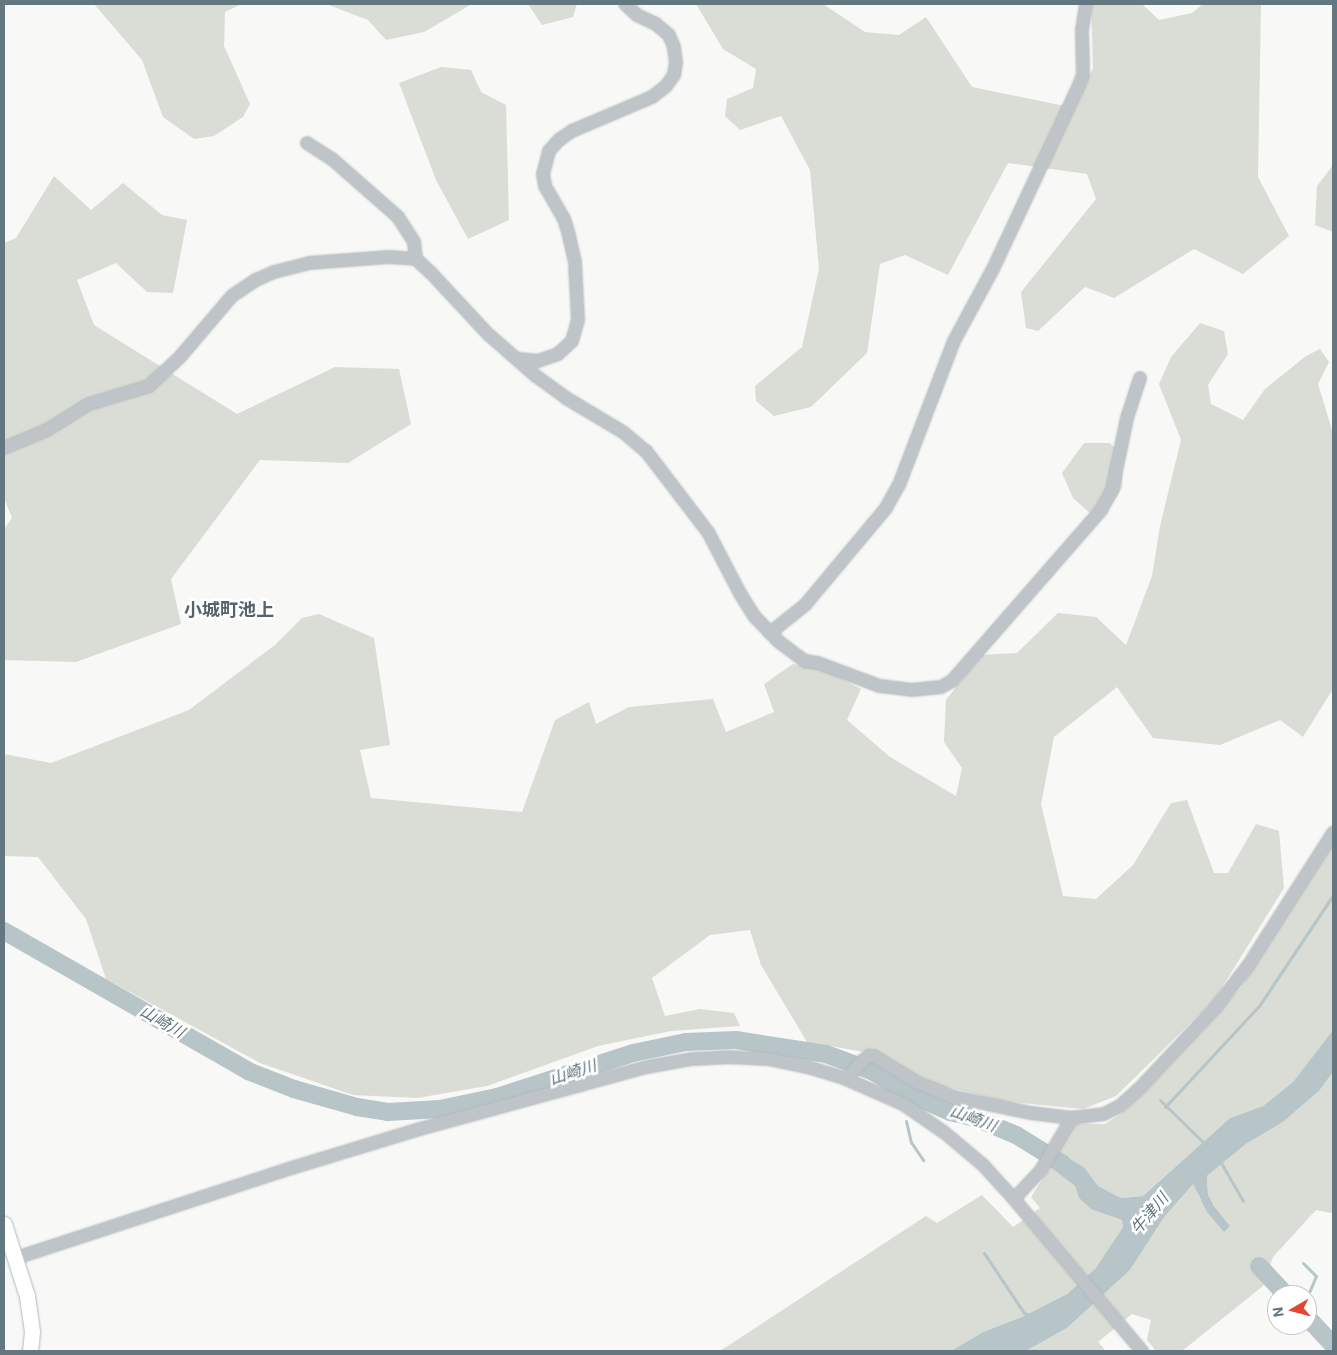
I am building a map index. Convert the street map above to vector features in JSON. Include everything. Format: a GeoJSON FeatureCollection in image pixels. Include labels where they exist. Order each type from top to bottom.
{"type":"FeatureCollection","features":[{"type":"Feature","properties":{"kind":"main road"},"geometry":{"type":"LineString","coordinates":[[4,1224],[27,1296],[32,1332],[30,1351]]}},
{"type":"Feature","properties":{"kind":"street"},"geometry":{"type":"LineString","coordinates":[[519,359],[538,361],[558,354],[572,341],[578,320],[575,262],[569,235],[564,219],[545,186],[543,174],[548,151],[572,131],[652,96],[666,86],[674,75],[676,62],[674,46],[669,34],[656,24],[637,15],[625,4]]}},
{"type":"Feature","properties":{"kind":"street"},"geometry":{"type":"LineString","coordinates":[[770,633],[805,605],[886,508],[899,485],[954,341],[994,269],[1083,75],[1082,30],[1086,4]]}},
{"type":"Feature","properties":{"kind":"street"},"geometry":{"type":"LineString","coordinates":[[308,143],[332,159],[398,218],[414,242],[416,260]]}},
{"type":"Feature","properties":{"kind":"street"},"geometry":{"type":"LineString","coordinates":[[4,448],[47,430],[89,404],[149,386],[180,357],[232,296],[265,276],[289,267],[309,263],[389,257],[416,260],[424,265],[488,334],[519,359],[536,376],[566,398],[623,432],[646,451],[708,532],[741,595],[770,633],[805,662],[818,664],[880,686],[912,690],[940,687],[952,681],[1101,510],[1112,490],[1127,418],[1140,378]]}},
{"type":"Feature","properties":{"kind":"street"},"geometry":{"type":"LineString","coordinates":[[848,1075],[862,1061],[869,1056],[874,1056],[918,1083],[954,1097],[998,1108],[1072,1118],[1104,1114],[1120,1106],[1216,1007],[1248,966],[1333,834]]}},
{"type":"Feature","properties":{"kind":"street"},"geometry":{"type":"LineString","coordinates":[[16,1258],[285,1170],[420,1129],[647,1067],[692,1059],[727,1057],[768,1059],[848,1075],[903,1104],[945,1133],[983,1165],[1014,1199],[1142,1351]]}},
{"type":"Feature","properties":{"kind":"street"},"geometry":{"type":"LineString","coordinates":[[1014,1199],[1041,1170],[1072,1118]]}},
{"type":"Feature","properties":{"kind":"shaded area"},"geometry":{"type":"Polygon","coordinates":[[[94,4],[242,4],[225,12],[224,46],[250,104],[243,117],[214,136],[194,139],[163,117],[142,60],[94,4]]]}},
{"type":"Feature","properties":{"kind":"shaded area"},"geometry":{"type":"Polygon","coordinates":[[[326,4],[472,4],[424,32],[386,40],[368,20],[326,4]]]}},
{"type":"Feature","properties":{"kind":"shaded area"},"geometry":{"type":"Polygon","coordinates":[[[528,4],[577,4],[573,17],[542,25],[528,4]]]}},
{"type":"Feature","properties":{"kind":"shaded area"},"geometry":{"type":"Polygon","coordinates":[[[696,4],[823,4],[865,32],[899,35],[926,17],[972,87],[1060,105],[1078,102],[1093,68],[1091,4],[1142,4],[1159,20],[1192,13],[1203,4],[1261,4],[1258,177],[1289,236],[1243,274],[1194,249],[1114,298],[1085,287],[1038,331],[1026,328],[1021,292],[1096,199],[1087,174],[1008,163],[948,275],[905,255],[880,264],[867,353],[811,407],[774,416],[756,401],[755,386],[802,347],[819,269],[810,170],[781,116],[740,130],[725,116],[727,99],[753,88],[756,69],[723,49],[696,4]]]}},
{"type":"Feature","properties":{"kind":"shaded area"},"geometry":{"type":"Polygon","coordinates":[[[441,67],[471,70],[481,92],[506,105],[509,220],[468,239],[436,180],[399,83],[441,67]]]}},
{"type":"Feature","properties":{"kind":"shaded area"},"geometry":{"type":"Polygon","coordinates":[[[1333,165],[1333,232],[1315,225],[1317,186],[1333,165]]]}},
{"type":"Feature","properties":{"kind":"shaded area"},"geometry":{"type":"Polygon","coordinates":[[[54,176],[91,210],[123,183],[162,215],[187,220],[173,293],[147,292],[116,263],[77,280],[94,325],[237,414],[335,367],[399,369],[411,424],[348,463],[260,460],[171,579],[181,624],[76,662],[4,660],[4,529],[12,518],[4,498],[4,243],[16,238],[54,176]]]}},
{"type":"Feature","properties":{"kind":"shaded area"},"geometry":{"type":"Polygon","coordinates":[[[1200,323],[1224,331],[1228,354],[1208,385],[1211,404],[1243,420],[1265,389],[1306,356],[1320,349],[1329,362],[1318,384],[1333,433],[1333,689],[1303,737],[1280,720],[1220,745],[1153,738],[1117,687],[1054,737],[1041,804],[1063,896],[1096,899],[1133,865],[1171,803],[1187,800],[1214,873],[1228,873],[1256,824],[1279,831],[1284,888],[1214,1000],[1116,1096],[1083,1109],[1002,1101],[932,1083],[870,1053],[807,1042],[761,965],[750,930],[710,935],[652,978],[665,1016],[700,1009],[734,1013],[740,1026],[671,1031],[598,1046],[487,1086],[417,1098],[353,1095],[260,1063],[106,979],[86,919],[38,857],[4,856],[4,754],[51,763],[189,710],[275,645],[302,618],[319,614],[374,638],[390,745],[360,750],[371,798],[522,812],[555,720],[589,702],[596,724],[629,707],[713,699],[726,732],[774,712],[764,684],[793,664],[825,670],[861,689],[847,720],[890,757],[956,796],[962,768],[944,742],[946,700],[981,655],[1017,653],[1058,613],[1096,617],[1126,645],[1152,576],[1160,526],[1181,440],[1159,384],[1171,357],[1200,323]]]}},
{"type":"Feature","properties":{"kind":"shaded area"},"geometry":{"type":"Polygon","coordinates":[[[1084,443],[1110,443],[1123,457],[1122,488],[1105,514],[1091,514],[1073,498],[1062,473],[1084,443]]]}},
{"type":"Feature","properties":{"kind":"shaded area"},"geometry":{"type":"Polygon","coordinates":[[[1333,842],[1333,1030],[1293,1082],[1263,1106],[1230,1118],[1143,1196],[1121,1198],[1098,1186],[1084,1167],[1058,1152],[1073,1124],[1105,1124],[1125,1111],[1240,989],[1333,842]]]}},
{"type":"Feature","properties":{"kind":"shaded area"},"geometry":{"type":"Polygon","coordinates":[[[1333,1072],[1333,1210],[1331,1213],[1316,1210],[1273,1257],[1263,1286],[1182,1351],[1156,1351],[1147,1340],[1151,1320],[1132,1314],[1098,1342],[1106,1351],[1026,1351],[1067,1328],[1130,1270],[1165,1216],[1193,1183],[1200,1199],[1230,1226],[1214,1206],[1208,1194],[1207,1176],[1246,1144],[1283,1122],[1319,1091],[1333,1072]]]}},
{"type":"Feature","properties":{"kind":"shaded area"},"geometry":{"type":"Polygon","coordinates":[[[1050,1167],[1075,1186],[1079,1198],[1091,1208],[1122,1220],[1123,1227],[1095,1269],[1067,1294],[1022,1317],[983,1332],[951,1351],[720,1351],[926,1216],[937,1223],[982,1195],[1013,1227],[1040,1208],[1031,1197],[1050,1167]]]}},
{"type":"Feature","properties":{"kind":"water","name":"牛津川"},"geometry":{"type":"Polygon","coordinates":[[[1333,1030],[1333,1072],[1319,1091],[1283,1122],[1246,1144],[1207,1176],[1208,1194],[1214,1206],[1230,1226],[1224,1232],[1207,1212],[1193,1184],[1165,1216],[1130,1270],[1067,1328],[1026,1351],[951,1351],[983,1332],[1022,1317],[1067,1294],[1095,1269],[1123,1227],[1122,1220],[1091,1209],[1079,1198],[1075,1186],[1050,1167],[1058,1152],[1084,1167],[1098,1186],[1121,1198],[1143,1196],[1230,1118],[1263,1106],[1293,1082],[1333,1030]]]}},
{"type":"Feature","properties":{"kind":"waterway"},"geometry":{"type":"LineString","coordinates":[[1165,1107],[1259,1006],[1333,895]]}},
{"type":"Feature","properties":{"kind":"waterway","name":"山崎川"},"geometry":{"type":"LineString","coordinates":[[4,931],[248,1071],[294,1089],[357,1107],[388,1112],[440,1109],[497,1097],[633,1053],[686,1042],[736,1040],[826,1054],[872,1071],[912,1095],[950,1112],[975,1118],[1016,1135],[1063,1164]]}},
{"type":"Feature","properties":{"kind":"waterway"},"geometry":{"type":"LineString","coordinates":[[1160,1100],[1206,1145]]}},
{"type":"Feature","properties":{"kind":"waterway"},"geometry":{"type":"LineString","coordinates":[[906,1121],[911,1142],[923,1160]]}},
{"type":"Feature","properties":{"kind":"waterway"},"geometry":{"type":"LineString","coordinates":[[1220,1161],[1243,1201]]}},
{"type":"Feature","properties":{"kind":"waterway"},"geometry":{"type":"LineString","coordinates":[[984,1253],[1024,1313],[1029,1315]]}},
{"type":"Feature","properties":{"kind":"waterway"},"geometry":{"type":"LineString","coordinates":[[1303,1263],[1316,1276],[1312,1285]]}},
{"type":"Feature","properties":{"kind":"waterway"},"geometry":{"type":"LineString","coordinates":[[1259,1266],[1277,1285]]}},
{"type":"Feature","properties":{"kind":"waterway"},"geometry":{"type":"LineString","coordinates":[[1317,1328],[1333,1345]]}},
{"type":"Feature","properties":{"kind":"district","name":"小城町池上"},"geometry":{"type":"Point","coordinates":[229,610]}}]}
